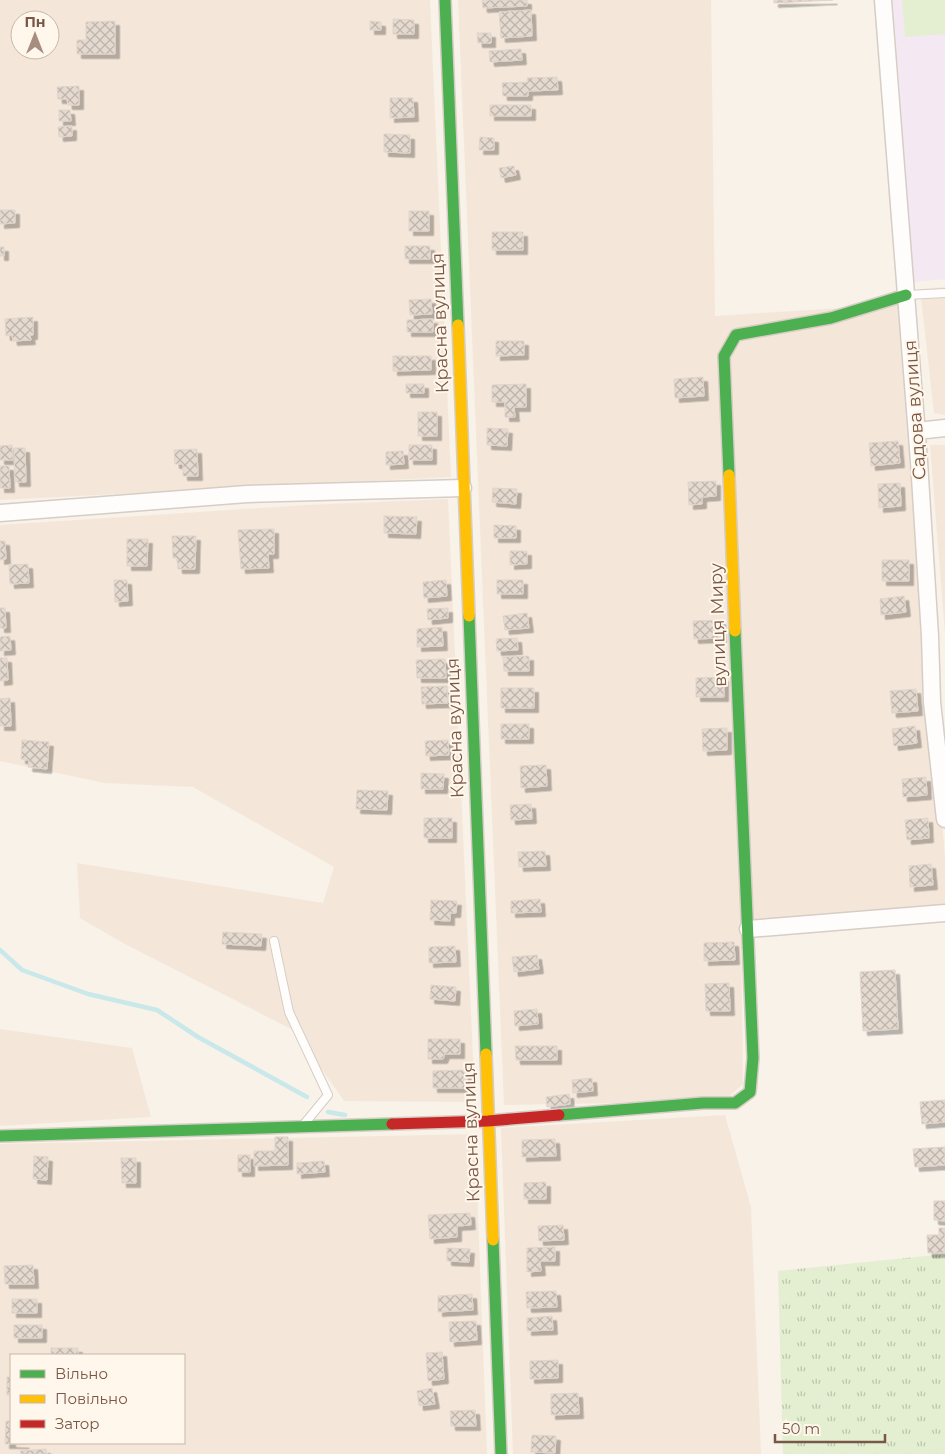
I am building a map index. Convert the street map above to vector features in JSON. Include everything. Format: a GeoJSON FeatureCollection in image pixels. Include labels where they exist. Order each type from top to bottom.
{"type":"FeatureCollection","features":[{"type":"Feature","properties":{"kind":"street","name":"Красна вулиця"},"geometry":{"type":"LineString","coordinates":[[445,0],[501,1454]]}},
{"type":"Feature","properties":{"kind":"street","name":"Садова вулиця"},"geometry":{"type":"LineString","coordinates":[[883,0],[917,431],[930,636],[932,702],[945,819]]}},
{"type":"Feature","properties":{"kind":"street","name":"вулиця Миру"},"geometry":{"type":"LineString","coordinates":[[488,1121],[704,1103],[735,1103],[750,1092],[754,1058],[724,356],[736,335],[831,318],[906,295]]}},
{"type":"Feature","properties":{"kind":"street"},"geometry":{"type":"LineString","coordinates":[[917,431],[945,428]]}},
{"type":"Feature","properties":{"kind":"street"},"geometry":{"type":"LineString","coordinates":[[0,513],[247,494],[463,488]]}},
{"type":"Feature","properties":{"kind":"street"},"geometry":{"type":"LineString","coordinates":[[748,928],[945,913]]}},
{"type":"Feature","properties":{"kind":"street"},"geometry":{"type":"LineString","coordinates":[[0,1136],[488,1121]]}},
{"type":"Feature","properties":{"kind":"lane"},"geometry":{"type":"LineString","coordinates":[[906,295],[945,293]]}},
{"type":"Feature","properties":{"kind":"lane"},"geometry":{"type":"LineString","coordinates":[[274,941],[289,1012],[328,1095],[303,1127]]}},
{"type":"Feature","properties":{"kind":"shaded area"},"geometry":{"type":"Polygon","coordinates":[[[0,0],[430,0],[451,477],[0,500],[0,0]]]}},
{"type":"Feature","properties":{"kind":"shaded area"},"geometry":{"type":"Polygon","coordinates":[[[458,0],[711,0],[715,316],[903,304],[945,858],[945,910],[741,926],[743,1084],[724,1101],[504,1105],[458,0]]]}},
{"type":"Feature","properties":{"kind":"shaded area"},"geometry":{"type":"Polygon","coordinates":[[[893,0],[945,0],[945,279],[914,282],[893,0]]]}},
{"type":"Feature","properties":{"kind":"shaded area"},"geometry":{"type":"Polygon","coordinates":[[[945,287],[945,415],[934,413],[920,289],[945,287]]]}},
{"type":"Feature","properties":{"kind":"shaded area"},"geometry":{"type":"Polygon","coordinates":[[[930,445],[945,445],[945,633],[930,445]]]}},
{"type":"Feature","properties":{"kind":"shaded area"},"geometry":{"type":"Polygon","coordinates":[[[448,499],[475,1102],[344,1101],[295,1031],[123,943],[80,918],[77,863],[323,903],[334,867],[193,787],[105,783],[0,761],[0,525],[307,505],[448,499]]]}},
{"type":"Feature","properties":{"kind":"shaded area"},"geometry":{"type":"Polygon","coordinates":[[[0,1029],[132,1048],[151,1117],[0,1126],[0,1029]]]}},
{"type":"Feature","properties":{"kind":"shaded area"},"geometry":{"type":"Polygon","coordinates":[[[725,1115],[751,1207],[761,1454],[513,1454],[501,1128],[725,1115]]]}},
{"type":"Feature","properties":{"kind":"shaded area"},"geometry":{"type":"Polygon","coordinates":[[[475,1134],[487,1454],[0,1454],[0,1144],[475,1134]]]}},
{"type":"Feature","properties":{"kind":"green space"},"geometry":{"type":"Polygon","coordinates":[[[902,0],[945,0],[945,34],[905,37],[902,0]]]}},
{"type":"Feature","properties":{"kind":"green space"},"geometry":{"type":"Polygon","coordinates":[[[945,1254],[945,1454],[783,1454],[778,1271],[945,1254]]]}},
{"type":"Feature","properties":{"kind":"building"},"geometry":{"type":"Polygon","coordinates":[[[482,0],[527,0],[527,6],[483,8],[482,0]]]}},
{"type":"Feature","properties":{"kind":"building"},"geometry":{"type":"Polygon","coordinates":[[[774,0],[833,0],[774,3],[774,0]]]}},
{"type":"Feature","properties":{"kind":"building"},"geometry":{"type":"Polygon","coordinates":[[[531,10],[532,36],[501,38],[499,12],[531,10]]]}},
{"type":"Feature","properties":{"kind":"building"},"geometry":{"type":"Polygon","coordinates":[[[393,19],[414,20],[414,34],[393,34],[393,19]]]}},
{"type":"Feature","properties":{"kind":"building"},"geometry":{"type":"Polygon","coordinates":[[[115,21],[115,54],[77,54],[77,40],[86,40],[86,22],[115,21]]]}},
{"type":"Feature","properties":{"kind":"building"},"geometry":{"type":"Polygon","coordinates":[[[370,21],[381,22],[381,30],[370,30],[370,21]]]}},
{"type":"Feature","properties":{"kind":"building"},"geometry":{"type":"Polygon","coordinates":[[[477,33],[491,33],[491,43],[478,43],[477,33]]]}},
{"type":"Feature","properties":{"kind":"building"},"geometry":{"type":"Polygon","coordinates":[[[521,49],[522,60],[490,62],[489,51],[521,49]]]}},
{"type":"Feature","properties":{"kind":"building"},"geometry":{"type":"Polygon","coordinates":[[[557,77],[558,90],[528,91],[528,96],[503,96],[502,83],[528,82],[527,78],[557,77]]]}},
{"type":"Feature","properties":{"kind":"building"},"geometry":{"type":"Polygon","coordinates":[[[79,86],[79,105],[68,105],[67,99],[58,99],[57,87],[79,86]]]}},
{"type":"Feature","properties":{"kind":"building"},"geometry":{"type":"Polygon","coordinates":[[[390,98],[413,98],[414,117],[390,118],[390,98]]]}},
{"type":"Feature","properties":{"kind":"building"},"geometry":{"type":"Polygon","coordinates":[[[490,105],[531,105],[531,116],[490,116],[490,105]]]}},
{"type":"Feature","properties":{"kind":"building"},"geometry":{"type":"Polygon","coordinates":[[[59,110],[70,110],[71,121],[59,121],[59,110]]]}},
{"type":"Feature","properties":{"kind":"building"},"geometry":{"type":"Polygon","coordinates":[[[72,126],[72,136],[59,137],[58,127],[72,126]]]}},
{"type":"Feature","properties":{"kind":"building"},"geometry":{"type":"Polygon","coordinates":[[[384,134],[410,135],[410,153],[384,152],[384,134]]]}},
{"type":"Feature","properties":{"kind":"building"},"geometry":{"type":"Polygon","coordinates":[[[480,137],[494,138],[494,150],[479,150],[480,137]]]}},
{"type":"Feature","properties":{"kind":"building"},"geometry":{"type":"Polygon","coordinates":[[[514,166],[516,175],[501,178],[499,168],[514,166]]]}},
{"type":"Feature","properties":{"kind":"building"},"geometry":{"type":"Polygon","coordinates":[[[0,210],[15,210],[15,223],[0,224],[0,210]]]}},
{"type":"Feature","properties":{"kind":"building"},"geometry":{"type":"Polygon","coordinates":[[[409,211],[429,211],[429,231],[409,231],[409,211]]]}},
{"type":"Feature","properties":{"kind":"building"},"geometry":{"type":"Polygon","coordinates":[[[492,232],[523,232],[523,250],[492,250],[492,232]]]}},
{"type":"Feature","properties":{"kind":"building"},"geometry":{"type":"Polygon","coordinates":[[[405,246],[430,246],[430,259],[405,259],[405,246]]]}},
{"type":"Feature","properties":{"kind":"building"},"geometry":{"type":"Polygon","coordinates":[[[0,247],[4,247],[4,256],[0,256],[0,247]]]}},
{"type":"Feature","properties":{"kind":"building"},"geometry":{"type":"Polygon","coordinates":[[[431,299],[432,314],[410,315],[409,300],[431,299]]]}},
{"type":"Feature","properties":{"kind":"building"},"geometry":{"type":"Polygon","coordinates":[[[33,317],[33,335],[30,335],[31,340],[13,341],[12,335],[6,336],[5,319],[33,317]]]}},
{"type":"Feature","properties":{"kind":"building"},"geometry":{"type":"Polygon","coordinates":[[[433,319],[433,332],[407,332],[407,320],[433,319]]]}},
{"type":"Feature","properties":{"kind":"building"},"geometry":{"type":"Polygon","coordinates":[[[496,341],[524,341],[524,355],[496,356],[496,341]]]}},
{"type":"Feature","properties":{"kind":"building"},"geometry":{"type":"Polygon","coordinates":[[[393,356],[431,356],[431,370],[393,371],[393,356]]]}},
{"type":"Feature","properties":{"kind":"building"},"geometry":{"type":"Polygon","coordinates":[[[703,377],[704,396],[675,398],[674,379],[703,377]]]}},
{"type":"Feature","properties":{"kind":"building"},"geometry":{"type":"Polygon","coordinates":[[[406,384],[424,384],[424,393],[406,393],[406,384]]]}},
{"type":"Feature","properties":{"kind":"building"},"geometry":{"type":"Polygon","coordinates":[[[526,384],[526,407],[514,407],[515,417],[505,417],[505,402],[492,402],[492,385],[526,384]]]}},
{"type":"Feature","properties":{"kind":"building"},"geometry":{"type":"Polygon","coordinates":[[[418,412],[437,412],[437,436],[418,436],[418,412]]]}},
{"type":"Feature","properties":{"kind":"building"},"geometry":{"type":"Polygon","coordinates":[[[487,428],[508,429],[507,446],[487,445],[487,428]]]}},
{"type":"Feature","properties":{"kind":"building"},"geometry":{"type":"Polygon","coordinates":[[[898,441],[900,463],[871,466],[869,443],[898,441]]]}},
{"type":"Feature","properties":{"kind":"building"},"geometry":{"type":"Polygon","coordinates":[[[12,445],[13,460],[0,460],[0,446],[12,445]]]}},
{"type":"Feature","properties":{"kind":"building"},"geometry":{"type":"Polygon","coordinates":[[[409,445],[432,445],[432,460],[409,460],[409,445]]]}},
{"type":"Feature","properties":{"kind":"building"},"geometry":{"type":"Polygon","coordinates":[[[14,448],[25,448],[26,482],[15,482],[14,448]]]}},
{"type":"Feature","properties":{"kind":"building"},"geometry":{"type":"Polygon","coordinates":[[[197,449],[198,476],[183,476],[183,464],[175,464],[174,450],[197,449]]]}},
{"type":"Feature","properties":{"kind":"building"},"geometry":{"type":"Polygon","coordinates":[[[403,451],[404,464],[386,465],[386,452],[403,451]]]}},
{"type":"Feature","properties":{"kind":"building"},"geometry":{"type":"Polygon","coordinates":[[[0,466],[9,466],[10,488],[0,488],[0,466]]]}},
{"type":"Feature","properties":{"kind":"building"},"geometry":{"type":"Polygon","coordinates":[[[716,481],[716,496],[702,497],[702,504],[689,505],[688,482],[716,481]]]}},
{"type":"Feature","properties":{"kind":"building"},"geometry":{"type":"Polygon","coordinates":[[[900,483],[901,506],[879,508],[878,484],[900,483]]]}},
{"type":"Feature","properties":{"kind":"building"},"geometry":{"type":"Polygon","coordinates":[[[493,488],[517,489],[516,504],[492,502],[493,488]]]}},
{"type":"Feature","properties":{"kind":"building"},"geometry":{"type":"Polygon","coordinates":[[[384,516],[417,517],[416,534],[384,533],[384,516]]]}},
{"type":"Feature","properties":{"kind":"building"},"geometry":{"type":"Polygon","coordinates":[[[494,525],[516,526],[516,538],[494,538],[494,525]]]}},
{"type":"Feature","properties":{"kind":"building"},"geometry":{"type":"Polygon","coordinates":[[[274,529],[274,554],[268,554],[269,568],[241,569],[238,530],[274,529]]]}},
{"type":"Feature","properties":{"kind":"building"},"geometry":{"type":"Polygon","coordinates":[[[172,536],[196,536],[195,569],[178,569],[177,558],[173,558],[172,536]]]}},
{"type":"Feature","properties":{"kind":"building"},"geometry":{"type":"Polygon","coordinates":[[[127,539],[148,539],[147,566],[127,566],[127,539]]]}},
{"type":"Feature","properties":{"kind":"building"},"geometry":{"type":"Polygon","coordinates":[[[0,541],[5,541],[6,559],[0,560],[0,541]]]}},
{"type":"Feature","properties":{"kind":"building"},"geometry":{"type":"Polygon","coordinates":[[[510,551],[527,551],[527,564],[510,565],[510,551]]]}},
{"type":"Feature","properties":{"kind":"building"},"geometry":{"type":"Polygon","coordinates":[[[882,560],[909,560],[909,581],[882,581],[882,560]]]}},
{"type":"Feature","properties":{"kind":"building"},"geometry":{"type":"Polygon","coordinates":[[[28,564],[29,583],[10,584],[9,565],[28,564]]]}},
{"type":"Feature","properties":{"kind":"building"},"geometry":{"type":"Polygon","coordinates":[[[114,580],[127,580],[128,601],[115,602],[114,580]]]}},
{"type":"Feature","properties":{"kind":"building"},"geometry":{"type":"Polygon","coordinates":[[[446,580],[447,596],[424,598],[423,582],[446,580]]]}},
{"type":"Feature","properties":{"kind":"building"},"geometry":{"type":"Polygon","coordinates":[[[497,580],[523,580],[523,594],[497,594],[497,580]]]}},
{"type":"Feature","properties":{"kind":"building"},"geometry":{"type":"Polygon","coordinates":[[[904,596],[906,612],[881,615],[880,599],[904,596]]]}},
{"type":"Feature","properties":{"kind":"building"},"geometry":{"type":"Polygon","coordinates":[[[0,608],[5,608],[6,628],[0,628],[0,608]]]}},
{"type":"Feature","properties":{"kind":"building"},"geometry":{"type":"Polygon","coordinates":[[[448,608],[448,618],[428,620],[427,609],[448,608]]]}},
{"type":"Feature","properties":{"kind":"building"},"geometry":{"type":"Polygon","coordinates":[[[527,613],[529,628],[505,630],[503,616],[527,613]]]}},
{"type":"Feature","properties":{"kind":"building"},"geometry":{"type":"Polygon","coordinates":[[[721,620],[722,638],[694,639],[693,621],[721,620]]]}},
{"type":"Feature","properties":{"kind":"building"},"geometry":{"type":"Polygon","coordinates":[[[442,627],[443,646],[417,647],[417,629],[442,627]]]}},
{"type":"Feature","properties":{"kind":"building"},"geometry":{"type":"Polygon","coordinates":[[[10,636],[11,650],[0,651],[0,637],[10,636]]]}},
{"type":"Feature","properties":{"kind":"building"},"geometry":{"type":"Polygon","coordinates":[[[517,638],[518,650],[497,651],[496,639],[517,638]]]}},
{"type":"Feature","properties":{"kind":"building"},"geometry":{"type":"Polygon","coordinates":[[[529,656],[529,671],[504,671],[503,657],[529,656]]]}},
{"type":"Feature","properties":{"kind":"building"},"geometry":{"type":"Polygon","coordinates":[[[0,658],[7,658],[8,680],[0,681],[0,658]]]}},
{"type":"Feature","properties":{"kind":"building"},"geometry":{"type":"Polygon","coordinates":[[[445,659],[446,678],[417,678],[416,660],[445,659]]]}},
{"type":"Feature","properties":{"kind":"building"},"geometry":{"type":"Polygon","coordinates":[[[724,677],[724,697],[696,697],[696,678],[724,677]]]}},
{"type":"Feature","properties":{"kind":"building"},"geometry":{"type":"Polygon","coordinates":[[[447,686],[448,703],[422,704],[421,687],[447,686]]]}},
{"type":"Feature","properties":{"kind":"building"},"geometry":{"type":"Polygon","coordinates":[[[501,688],[534,688],[534,708],[501,708],[501,688]]]}},
{"type":"Feature","properties":{"kind":"building"},"geometry":{"type":"Polygon","coordinates":[[[916,689],[918,711],[892,713],[890,691],[916,689]]]}},
{"type":"Feature","properties":{"kind":"building"},"geometry":{"type":"Polygon","coordinates":[[[10,698],[11,726],[0,726],[0,699],[10,698]]]}},
{"type":"Feature","properties":{"kind":"building"},"geometry":{"type":"Polygon","coordinates":[[[501,724],[529,724],[529,739],[501,739],[501,724]]]}},
{"type":"Feature","properties":{"kind":"building"},"geometry":{"type":"Polygon","coordinates":[[[915,726],[917,743],[894,746],[892,729],[915,726]]]}},
{"type":"Feature","properties":{"kind":"building"},"geometry":{"type":"Polygon","coordinates":[[[727,728],[727,750],[703,751],[702,729],[727,728]]]}},
{"type":"Feature","properties":{"kind":"building"},"geometry":{"type":"Polygon","coordinates":[[[22,740],[49,742],[47,769],[28,767],[29,760],[21,759],[22,740]]]}},
{"type":"Feature","properties":{"kind":"building"},"geometry":{"type":"Polygon","coordinates":[[[448,740],[449,755],[426,756],[425,741],[448,740]]]}},
{"type":"Feature","properties":{"kind":"building"},"geometry":{"type":"Polygon","coordinates":[[[546,765],[547,786],[521,788],[520,766],[546,765]]]}},
{"type":"Feature","properties":{"kind":"building"},"geometry":{"type":"Polygon","coordinates":[[[421,773],[444,774],[443,789],[421,789],[421,773]]]}},
{"type":"Feature","properties":{"kind":"building"},"geometry":{"type":"Polygon","coordinates":[[[926,777],[927,795],[903,797],[902,779],[926,777]]]}},
{"type":"Feature","properties":{"kind":"building"},"geometry":{"type":"Polygon","coordinates":[[[357,790],[388,791],[387,810],[356,809],[357,790]]]}},
{"type":"Feature","properties":{"kind":"building"},"geometry":{"type":"Polygon","coordinates":[[[531,804],[532,819],[511,820],[510,805],[531,804]]]}},
{"type":"Feature","properties":{"kind":"building"},"geometry":{"type":"Polygon","coordinates":[[[424,818],[452,818],[452,838],[424,838],[424,818]]]}},
{"type":"Feature","properties":{"kind":"building"},"geometry":{"type":"Polygon","coordinates":[[[928,818],[929,838],[907,840],[905,820],[928,818]]]}},
{"type":"Feature","properties":{"kind":"building"},"geometry":{"type":"Polygon","coordinates":[[[545,851],[546,866],[519,867],[518,852],[545,851]]]}},
{"type":"Feature","properties":{"kind":"building"},"geometry":{"type":"Polygon","coordinates":[[[931,864],[933,885],[910,887],[909,866],[931,864]]]}},
{"type":"Feature","properties":{"kind":"building"},"geometry":{"type":"Polygon","coordinates":[[[540,899],[541,912],[511,913],[511,901],[540,899]]]}},
{"type":"Feature","properties":{"kind":"building"},"geometry":{"type":"Polygon","coordinates":[[[431,900],[457,901],[456,913],[450,913],[450,921],[430,920],[431,900]]]}},
{"type":"Feature","properties":{"kind":"building"},"geometry":{"type":"Polygon","coordinates":[[[223,932],[262,934],[261,946],[222,944],[223,932]]]}},
{"type":"Feature","properties":{"kind":"building"},"geometry":{"type":"Polygon","coordinates":[[[734,942],[735,960],[704,961],[704,943],[734,942]]]}},
{"type":"Feature","properties":{"kind":"building"},"geometry":{"type":"Polygon","coordinates":[[[455,946],[456,962],[429,963],[429,947],[455,946]]]}},
{"type":"Feature","properties":{"kind":"building"},"geometry":{"type":"Polygon","coordinates":[[[537,955],[539,969],[514,972],[512,957],[537,955]]]}},
{"type":"Feature","properties":{"kind":"building"},"geometry":{"type":"Polygon","coordinates":[[[895,970],[898,1029],[863,1031],[860,972],[895,970]]]}},
{"type":"Feature","properties":{"kind":"building"},"geometry":{"type":"Polygon","coordinates":[[[729,983],[730,1011],[706,1011],[705,984],[729,983]]]}},
{"type":"Feature","properties":{"kind":"building"},"geometry":{"type":"Polygon","coordinates":[[[431,985],[456,987],[455,1001],[430,999],[431,985]]]}},
{"type":"Feature","properties":{"kind":"building"},"geometry":{"type":"Polygon","coordinates":[[[537,1009],[538,1024],[515,1026],[514,1011],[537,1009]]]}},
{"type":"Feature","properties":{"kind":"building"},"geometry":{"type":"Polygon","coordinates":[[[428,1039],[460,1039],[460,1054],[445,1054],[443,1059],[428,1059],[428,1039]]]}},
{"type":"Feature","properties":{"kind":"building"},"geometry":{"type":"Polygon","coordinates":[[[515,1046],[557,1046],[557,1060],[516,1060],[515,1046]]]}},
{"type":"Feature","properties":{"kind":"building"},"geometry":{"type":"Polygon","coordinates":[[[467,1070],[467,1088],[433,1088],[433,1071],[467,1070]]]}},
{"type":"Feature","properties":{"kind":"building"},"geometry":{"type":"Polygon","coordinates":[[[592,1078],[593,1091],[573,1093],[572,1080],[592,1078]]]}},
{"type":"Feature","properties":{"kind":"building"},"geometry":{"type":"Polygon","coordinates":[[[569,1094],[570,1104],[547,1107],[546,1097],[569,1094]]]}},
{"type":"Feature","properties":{"kind":"building"},"geometry":{"type":"Polygon","coordinates":[[[945,1100],[945,1122],[922,1124],[920,1102],[945,1100]]]}},
{"type":"Feature","properties":{"kind":"building"},"geometry":{"type":"Polygon","coordinates":[[[275,1137],[288,1137],[288,1165],[254,1166],[254,1151],[275,1151],[275,1137]]]}},
{"type":"Feature","properties":{"kind":"building"},"geometry":{"type":"Polygon","coordinates":[[[555,1139],[556,1156],[522,1157],[522,1140],[555,1139]]]}},
{"type":"Feature","properties":{"kind":"building"},"geometry":{"type":"Polygon","coordinates":[[[945,1147],[945,1165],[915,1167],[913,1149],[945,1147]]]}},
{"type":"Feature","properties":{"kind":"building"},"geometry":{"type":"Polygon","coordinates":[[[238,1155],[250,1155],[250,1172],[238,1172],[238,1155]]]}},
{"type":"Feature","properties":{"kind":"building"},"geometry":{"type":"Polygon","coordinates":[[[34,1156],[48,1157],[47,1180],[33,1179],[34,1156]]]}},
{"type":"Feature","properties":{"kind":"building"},"geometry":{"type":"Polygon","coordinates":[[[121,1158],[136,1158],[136,1183],[122,1183],[121,1158]]]}},
{"type":"Feature","properties":{"kind":"building"},"geometry":{"type":"Polygon","coordinates":[[[324,1161],[325,1172],[297,1174],[297,1163],[324,1161]]]}},
{"type":"Feature","properties":{"kind":"building"},"geometry":{"type":"Polygon","coordinates":[[[546,1182],[546,1199],[524,1199],[524,1183],[546,1182]]]}},
{"type":"Feature","properties":{"kind":"building"},"geometry":{"type":"Polygon","coordinates":[[[934,1201],[945,1201],[945,1221],[934,1220],[934,1201]]]}},
{"type":"Feature","properties":{"kind":"building"},"geometry":{"type":"Polygon","coordinates":[[[470,1213],[471,1225],[457,1226],[457,1237],[430,1239],[428,1215],[470,1213]]]}},
{"type":"Feature","properties":{"kind":"building"},"geometry":{"type":"Polygon","coordinates":[[[563,1225],[564,1240],[539,1241],[538,1226],[563,1225]]]}},
{"type":"Feature","properties":{"kind":"building"},"geometry":{"type":"Polygon","coordinates":[[[939,1228],[945,1228],[945,1253],[928,1253],[927,1235],[939,1235],[939,1228]]]}},
{"type":"Feature","properties":{"kind":"building"},"geometry":{"type":"Polygon","coordinates":[[[555,1247],[555,1261],[540,1261],[541,1271],[527,1272],[527,1248],[555,1247]]]}},
{"type":"Feature","properties":{"kind":"building"},"geometry":{"type":"Polygon","coordinates":[[[447,1248],[470,1249],[469,1262],[447,1261],[447,1248]]]}},
{"type":"Feature","properties":{"kind":"building"},"geometry":{"type":"Polygon","coordinates":[[[33,1265],[34,1284],[5,1284],[4,1266],[33,1265]]]}},
{"type":"Feature","properties":{"kind":"building"},"geometry":{"type":"Polygon","coordinates":[[[556,1291],[557,1307],[527,1308],[526,1292],[556,1291]]]}},
{"type":"Feature","properties":{"kind":"building"},"geometry":{"type":"Polygon","coordinates":[[[472,1294],[473,1310],[438,1312],[438,1296],[472,1294]]]}},
{"type":"Feature","properties":{"kind":"building"},"geometry":{"type":"Polygon","coordinates":[[[12,1299],[37,1299],[37,1313],[12,1313],[12,1299]]]}},
{"type":"Feature","properties":{"kind":"building"},"geometry":{"type":"Polygon","coordinates":[[[552,1316],[553,1330],[527,1331],[527,1318],[552,1316]]]}},
{"type":"Feature","properties":{"kind":"building"},"geometry":{"type":"Polygon","coordinates":[[[476,1321],[477,1340],[450,1342],[449,1322],[476,1321]]]}},
{"type":"Feature","properties":{"kind":"building"},"geometry":{"type":"Polygon","coordinates":[[[14,1325],[42,1325],[42,1338],[14,1338],[14,1325]]]}},
{"type":"Feature","properties":{"kind":"building"},"geometry":{"type":"Polygon","coordinates":[[[51,1348],[78,1348],[78,1354],[51,1354],[51,1348]]]}},
{"type":"Feature","properties":{"kind":"building"},"geometry":{"type":"Polygon","coordinates":[[[442,1352],[444,1379],[428,1381],[426,1353],[442,1352]]]}},
{"type":"Feature","properties":{"kind":"building"},"geometry":{"type":"Polygon","coordinates":[[[558,1360],[558,1378],[530,1379],[530,1361],[558,1360]]]}},
{"type":"Feature","properties":{"kind":"building"},"geometry":{"type":"Polygon","coordinates":[[[7,1377],[10,1377],[10,1395],[7,1395],[7,1377]]]}},
{"type":"Feature","properties":{"kind":"building"},"geometry":{"type":"Polygon","coordinates":[[[432,1388],[435,1404],[419,1406],[417,1391],[432,1388]]]}},
{"type":"Feature","properties":{"kind":"building"},"geometry":{"type":"Polygon","coordinates":[[[578,1393],[579,1414],[551,1415],[551,1394],[578,1393]]]}},
{"type":"Feature","properties":{"kind":"building"},"geometry":{"type":"Polygon","coordinates":[[[475,1410],[476,1426],[451,1426],[450,1411],[475,1410]]]}},
{"type":"Feature","properties":{"kind":"building"},"geometry":{"type":"Polygon","coordinates":[[[6,1421],[10,1421],[10,1444],[5,1444],[6,1421]]]}},
{"type":"Feature","properties":{"kind":"building"},"geometry":{"type":"Polygon","coordinates":[[[532,1435],[556,1436],[555,1453],[531,1452],[532,1435]]]}},
{"type":"Feature","properties":{"kind":"building"},"geometry":{"type":"Polygon","coordinates":[[[46,1449],[47,1454],[21,1454],[20,1451],[46,1449]]]}},
{"type":"Feature","properties":{"kind":"waterway"},"geometry":{"type":"LineString","coordinates":[[0,950],[22,970],[88,994],[157,1010],[198,1037],[307,1097]]}},
{"type":"Feature","properties":{"kind":"waterway"},"geometry":{"type":"LineString","coordinates":[[328,1112],[345,1115]]}},
{"type":"Feature","properties":{"kind":"traffic: fast"},"geometry":{"type":"LineString","coordinates":[[445,0],[458,325]]}},
{"type":"Feature","properties":{"kind":"traffic: fast"},"geometry":{"type":"LineString","coordinates":[[729,475],[724,356],[736,335],[831,318],[906,295]]}},
{"type":"Feature","properties":{"kind":"traffic: fast"},"geometry":{"type":"LineString","coordinates":[[469,616],[486,1054]]}},
{"type":"Feature","properties":{"kind":"traffic: fast"},"geometry":{"type":"LineString","coordinates":[[559,1115],[703,1103],[735,1103],[750,1092],[753,1058],[735,631]]}},
{"type":"Feature","properties":{"kind":"traffic: fast"},"geometry":{"type":"LineString","coordinates":[[0,1136],[392,1124]]}},
{"type":"Feature","properties":{"kind":"traffic: fast"},"geometry":{"type":"LineString","coordinates":[[493,1240],[501,1454]]}},
{"type":"Feature","properties":{"kind":"traffic: slow"},"geometry":{"type":"LineString","coordinates":[[458,325],[469,616]]}},
{"type":"Feature","properties":{"kind":"traffic: slow"},"geometry":{"type":"LineString","coordinates":[[729,475],[735,631]]}},
{"type":"Feature","properties":{"kind":"traffic: slow"},"geometry":{"type":"LineString","coordinates":[[486,1054],[493,1240]]}},
{"type":"Feature","properties":{"kind":"traffic: jam"},"geometry":{"type":"LineString","coordinates":[[392,1124],[488,1121],[559,1115]]}}]}
